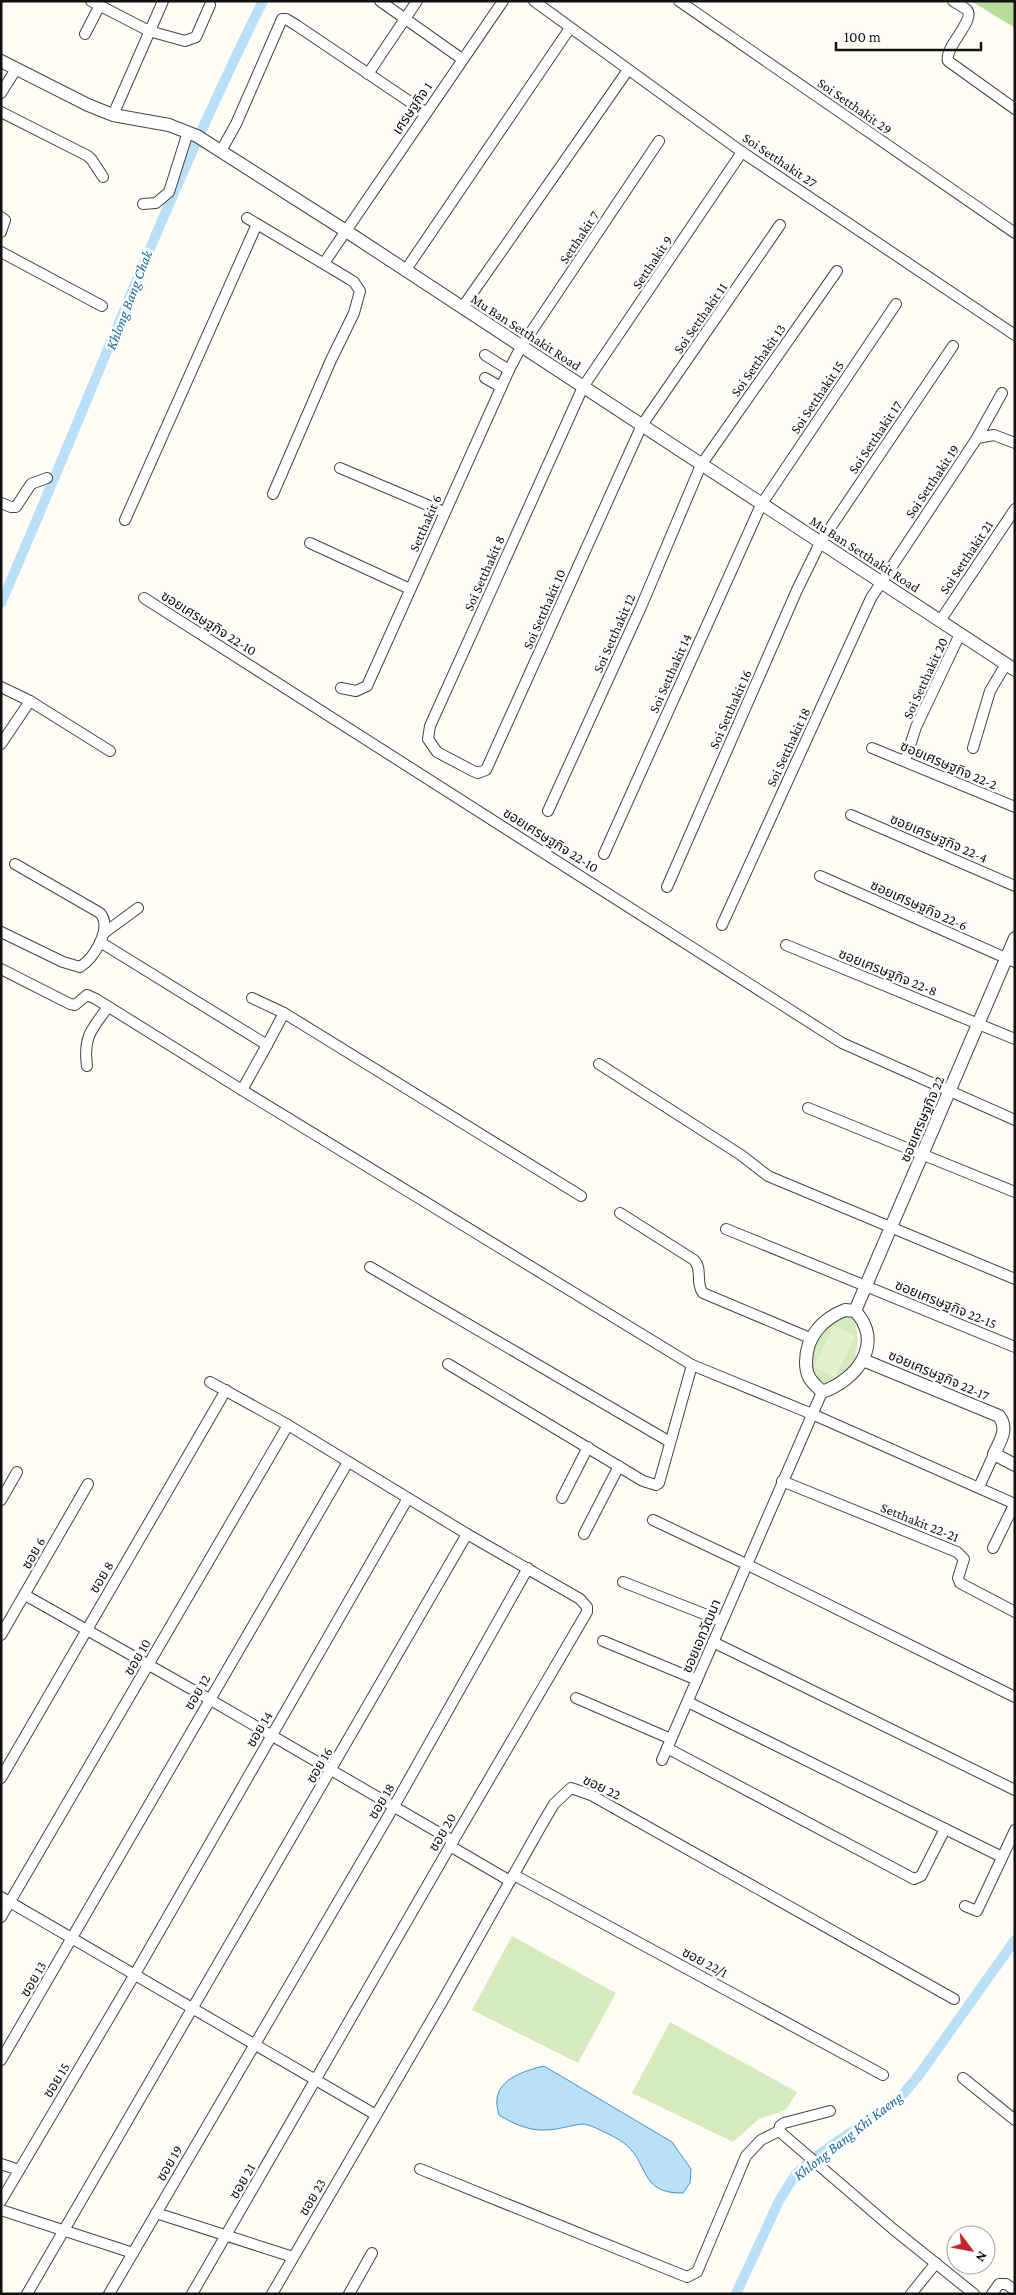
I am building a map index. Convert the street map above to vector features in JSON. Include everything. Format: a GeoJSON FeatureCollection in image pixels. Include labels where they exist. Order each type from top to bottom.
{"type":"FeatureCollection","features":[{"type":"Feature","properties":{"kind":"street"},"geometry":{"type":"LineString","coordinates":[[113,115],[163,1]]}},
{"type":"Feature","properties":{"kind":"street"},"geometry":{"type":"LineString","coordinates":[[380,1],[462,59]]}},
{"type":"Feature","properties":{"kind":"street"},"geometry":{"type":"LineString","coordinates":[[368,74],[417,1]]}},
{"type":"Feature","properties":{"kind":"street","name":"เศรษฐกิจ 1"},"geometry":{"type":"LineString","coordinates":[[324,263],[425,112],[503,1]]}},
{"type":"Feature","properties":{"kind":"street","name":"Soi Setthakit 27"},"geometry":{"type":"LineString","coordinates":[[534,1],[742,152],[1015,335]]}},
{"type":"Feature","properties":{"kind":"street","name":"Soi Setthakit 29"},"geometry":{"type":"LineString","coordinates":[[679,1],[1015,233]]}},
{"type":"Feature","properties":{"kind":"street"},"geometry":{"type":"LineString","coordinates":[[953,1],[968,11],[969,15],[968,21],[948,53],[948,62],[1015,109]]}},
{"type":"Feature","properties":{"kind":"street"},"geometry":{"type":"LineString","coordinates":[[85,34],[94,2],[149,31],[185,41],[196,37],[210,6]]}},
{"type":"Feature","properties":{"kind":"street"},"geometry":{"type":"LineString","coordinates":[[217,148],[236,124],[278,24],[282,19],[286,19],[296,25],[425,112]]}},
{"type":"Feature","properties":{"kind":"street"},"geometry":{"type":"LineString","coordinates":[[405,271],[570,28]]}},
{"type":"Feature","properties":{"kind":"street","name":"Mu Ban Setthakit Road"},"geometry":{"type":"LineString","coordinates":[[1,61],[88,105],[113,115],[169,125],[193,134],[217,148],[1010,667]]}},
{"type":"Feature","properties":{"kind":"street"},"geometry":{"type":"LineString","coordinates":[[1,93],[16,69]]}},
{"type":"Feature","properties":{"kind":"street"},"geometry":{"type":"LineString","coordinates":[[462,308],[628,70]]}},
{"type":"Feature","properties":{"kind":"street"},"geometry":{"type":"LineString","coordinates":[[1,112],[88,156],[103,177]]}},
{"type":"Feature","properties":{"kind":"street"},"geometry":{"type":"LineString","coordinates":[[143,204],[156,204],[169,192],[193,134]]}},
{"type":"Feature","properties":{"kind":"street","name":"Setthakit 7"},"geometry":{"type":"LineString","coordinates":[[521,348],[659,141]]}},
{"type":"Feature","properties":{"kind":"street","name":"Setthakit 9"},"geometry":{"type":"LineString","coordinates":[[583,387],[742,152]]}},
{"type":"Feature","properties":{"kind":"street"},"geometry":{"type":"LineString","coordinates":[[1,217],[5,220],[1,232]]}},
{"type":"Feature","properties":{"kind":"street"},"geometry":{"type":"LineString","coordinates":[[247,218],[354,282],[360,291],[354,313],[331,360],[273,494]]}},
{"type":"Feature","properties":{"kind":"street"},"geometry":{"type":"LineString","coordinates":[[125,520],[257,224]]}},
{"type":"Feature","properties":{"kind":"street","name":"Soi Setthakit 11"},"geometry":{"type":"LineString","coordinates":[[642,425],[780,225]]}},
{"type":"Feature","properties":{"kind":"street"},"geometry":{"type":"LineString","coordinates":[[1,252],[102,306]]}},
{"type":"Feature","properties":{"kind":"street","name":"Soi Setthakit 13"},"geometry":{"type":"LineString","coordinates":[[701,465],[837,272]]}},
{"type":"Feature","properties":{"kind":"street","name":"Soi Setthakit 15"},"geometry":{"type":"LineString","coordinates":[[761,505],[896,304]]}},
{"type":"Feature","properties":{"kind":"street","name":"Soi Setthakit 17"},"geometry":{"type":"LineString","coordinates":[[820,543],[953,346]]}},
{"type":"Feature","properties":{"kind":"street","name":"Setthakit 6"},"geometry":{"type":"LineString","coordinates":[[340,688],[356,691],[367,686],[444,512],[501,387],[521,348]]}},
{"type":"Feature","properties":{"kind":"street"},"geometry":{"type":"LineString","coordinates":[[485,355],[509,370]]}},
{"type":"Feature","properties":{"kind":"street"},"geometry":{"type":"LineString","coordinates":[[485,378],[501,387]]}},
{"type":"Feature","properties":{"kind":"street","name":"Soi Setthakit 8"},"geometry":{"type":"LineString","coordinates":[[453,761],[437,752],[431,745],[428,734],[430,726],[583,387]]}},
{"type":"Feature","properties":{"kind":"street","name":"Soi Setthakit 19"},"geometry":{"type":"LineString","coordinates":[[880,582],[977,438],[1002,393]]}},
{"type":"Feature","properties":{"kind":"street","name":"Soi Setthakit 10"},"geometry":{"type":"LineString","coordinates":[[453,761],[478,773],[486,770],[642,425]]}},
{"type":"Feature","properties":{"kind":"street"},"geometry":{"type":"LineString","coordinates":[[977,438],[994,435],[1015,442]]}},
{"type":"Feature","properties":{"kind":"street","name":"Soi Setthakit 12"},"geometry":{"type":"LineString","coordinates":[[548,811],[641,607],[701,465]]}},
{"type":"Feature","properties":{"kind":"street"},"geometry":{"type":"LineString","coordinates":[[340,468],[444,512]]}},
{"type":"Feature","properties":{"kind":"street"},"geometry":{"type":"LineString","coordinates":[[1,503],[16,507],[31,484],[47,478]]}},
{"type":"Feature","properties":{"kind":"street","name":"Soi Setthakit 14"},"geometry":{"type":"LineString","coordinates":[[604,854],[761,505]]}},
{"type":"Feature","properties":{"kind":"street","name":"Soi Setthakit 21"},"geometry":{"type":"LineString","coordinates":[[940,621],[1015,509]]}},
{"type":"Feature","properties":{"kind":"street"},"geometry":{"type":"LineString","coordinates":[[310,543],[410,589]]}},
{"type":"Feature","properties":{"kind":"street","name":"Soi Setthakit 16"},"geometry":{"type":"LineString","coordinates":[[666,887],[797,590],[820,543]]}},
{"type":"Feature","properties":{"kind":"street","name":"Soi Setthakit 18"},"geometry":{"type":"LineString","coordinates":[[722,925],[880,582]]}},
{"type":"Feature","properties":{"kind":"street","name":"ซอยเศรษฐกิจ 22-10"},"geometry":{"type":"LineString","coordinates":[[144,598],[842,1043],[1015,1120]]}},
{"type":"Feature","properties":{"kind":"street","name":"Soi Setthakit 20"},"geometry":{"type":"LineString","coordinates":[[905,761],[916,727],[960,634]]}},
{"type":"Feature","properties":{"kind":"street"},"geometry":{"type":"LineString","coordinates":[[972,748],[990,691],[1010,667]]}},
{"type":"Feature","properties":{"kind":"street"},"geometry":{"type":"LineString","coordinates":[[1,687],[30,702],[110,751]]}},
{"type":"Feature","properties":{"kind":"street"},"geometry":{"type":"LineString","coordinates":[[1,744],[30,702]]}},
{"type":"Feature","properties":{"kind":"street","name":"ซอยเศรษฐกิจ 22-2"},"geometry":{"type":"LineString","coordinates":[[872,748],[1015,807]]}},
{"type":"Feature","properties":{"kind":"street","name":"ซอยเศรษฐกิจ 22-4"},"geometry":{"type":"LineString","coordinates":[[851,815],[1015,886]]}},
{"type":"Feature","properties":{"kind":"street"},"geometry":{"type":"LineString","coordinates":[[15,864],[100,913],[104,923],[102,937]]}},
{"type":"Feature","properties":{"kind":"street","name":"ซอยเศรษฐกิจ 22-6"},"geometry":{"type":"LineString","coordinates":[[820,876],[1010,960]]}},
{"type":"Feature","properties":{"kind":"street"},"geometry":{"type":"LineString","coordinates":[[1,932],[74,966],[80,967],[86,964],[102,937],[138,908]]}},
{"type":"Feature","properties":{"kind":"street"},"geometry":{"type":"LineString","coordinates":[[102,937],[267,1045]]}},
{"type":"Feature","properties":{"kind":"street","name":"ซอยเศรษฐกิจ 22"},"geometry":{"type":"LineString","coordinates":[[856,1311],[979,1024],[1010,960],[1015,938]]}},
{"type":"Feature","properties":{"kind":"street","name":"ซอยเศรษฐกิจ 22-8"},"geometry":{"type":"LineString","coordinates":[[786,945],[1015,1039]]}},
{"type":"Feature","properties":{"kind":"street"},"geometry":{"type":"LineString","coordinates":[[1,968],[70,1004],[75,1005],[87,995],[108,1007],[692,1365],[812,1414],[1015,1504],[993,1548]]}},
{"type":"Feature","properties":{"kind":"street"},"geometry":{"type":"LineString","coordinates":[[252,998],[284,1013],[581,1196]]}},
{"type":"Feature","properties":{"kind":"street"},"geometry":{"type":"LineString","coordinates":[[87,1066],[85,1051],[87,1039],[108,1007]]}},
{"type":"Feature","properties":{"kind":"street"},"geometry":{"type":"LineString","coordinates":[[242,1090],[284,1013]]}},
{"type":"Feature","properties":{"kind":"street"},"geometry":{"type":"LineString","coordinates":[[599,1064],[688,1120],[768,1176],[1015,1279]]}},
{"type":"Feature","properties":{"kind":"street"},"geometry":{"type":"LineString","coordinates":[[808,1108],[1015,1192]]}},
{"type":"Feature","properties":{"kind":"street"},"geometry":{"type":"LineString","coordinates":[[620,1213],[694,1260],[699,1268],[699,1284],[703,1293],[810,1338]]}},
{"type":"Feature","properties":{"kind":"street","name":"ซอยเศรษฐกิจ 22-15"},"geometry":{"type":"LineString","coordinates":[[726,1229],[1015,1347]]}},
{"type":"Feature","properties":{"kind":"street"},"geometry":{"type":"LineString","coordinates":[[370,1268],[670,1442]]}},
{"type":"Feature","properties":{"kind":"street"},"geometry":{"type":"LineString","coordinates":[[782,1481],[822,1392],[838,1386],[850,1377],[863,1360],[867,1346],[866,1329],[864,1319],[856,1311],[845,1310],[833,1316],[810,1338],[806,1367],[808,1377],[822,1392]]}},
{"type":"Feature","properties":{"kind":"street","name":"ซอยเศรษฐกิจ 22-17"},"geometry":{"type":"LineString","coordinates":[[863,1360],[999,1416],[1005,1429],[994,1454]]}},
{"type":"Feature","properties":{"kind":"street"},"geometry":{"type":"LineString","coordinates":[[448,1364],[650,1484],[659,1483],[692,1365]]}},
{"type":"Feature","properties":{"kind":"street"},"geometry":{"type":"LineString","coordinates":[[210,1382],[288,1425],[467,1534],[528,1568]]}},
{"type":"Feature","properties":{"kind":"street","name":"ซอย 8"},"geometry":{"type":"LineString","coordinates":[[1,1778],[85,1630],[226,1390]]}},
{"type":"Feature","properties":{"kind":"street","name":"ซอย 10"},"geometry":{"type":"LineString","coordinates":[[1,1917],[6,1900],[148,1665],[288,1425]]}},
{"type":"Feature","properties":{"kind":"street"},"geometry":{"type":"LineString","coordinates":[[562,1498],[588,1448]]}},
{"type":"Feature","properties":{"kind":"street"},"geometry":{"type":"LineString","coordinates":[[979,1487],[994,1454],[1015,1465]]}},
{"type":"Feature","properties":{"kind":"street","name":"ซอย 12"},"geometry":{"type":"LineString","coordinates":[[72,1937],[348,1462]]}},
{"type":"Feature","properties":{"kind":"street"},"geometry":{"type":"LineString","coordinates":[[584,1534],[619,1466]]}},
{"type":"Feature","properties":{"kind":"street"},"geometry":{"type":"LineString","coordinates":[[1,1500],[17,1472]]}},
{"type":"Feature","properties":{"kind":"street","name":"ซอยเอกวัฒนา"},"geometry":{"type":"LineString","coordinates":[[662,1760],[748,1565],[782,1481]]}},
{"type":"Feature","properties":{"kind":"street","name":"Setthakit 22-21"},"geometry":{"type":"LineString","coordinates":[[782,1481],[957,1552],[964,1559],[958,1578],[960,1584],[1015,1612]]}},
{"type":"Feature","properties":{"kind":"street","name":"ซอย 6"},"geometry":{"type":"LineString","coordinates":[[1,1635],[88,1484]]}},
{"type":"Feature","properties":{"kind":"street","name":"ซอย 14"},"geometry":{"type":"LineString","coordinates":[[135,1974],[408,1498]]}},
{"type":"Feature","properties":{"kind":"street"},"geometry":{"type":"LineString","coordinates":[[653,1520],[1015,1697]]}},
{"type":"Feature","properties":{"kind":"street","name":"ซอย 16"},"geometry":{"type":"LineString","coordinates":[[27,2294],[331,1772],[467,1534]]}},
{"type":"Feature","properties":{"kind":"street","name":"ซอย 20"},"geometry":{"type":"LineString","coordinates":[[315,2081],[451,1843],[583,1621],[587,1608],[580,1599],[528,1568]]}},
{"type":"Feature","properties":{"kind":"street","name":"ซอย 18"},"geometry":{"type":"LineString","coordinates":[[253,2045],[393,1808],[528,1568]]}},
{"type":"Feature","properties":{"kind":"street"},"geometry":{"type":"LineString","coordinates":[[623,1582],[722,1621]]}},
{"type":"Feature","properties":{"kind":"street","name":"ซอย 22/1"},"geometry":{"type":"LineString","coordinates":[[25,1596],[209,1699],[512,1878],[883,2075]]}},
{"type":"Feature","properties":{"kind":"street"},"geometry":{"type":"LineString","coordinates":[[603,1641],[697,1680]]}},
{"type":"Feature","properties":{"kind":"street"},"geometry":{"type":"LineString","coordinates":[[713,1642],[1015,1790]]}},
{"type":"Feature","properties":{"kind":"street"},"geometry":{"type":"LineString","coordinates":[[576,1698],[669,1744],[914,1879],[921,1876],[945,1828]]}},
{"type":"Feature","properties":{"kind":"street"},"geometry":{"type":"LineString","coordinates":[[688,1702],[1002,1857]]}},
{"type":"Feature","properties":{"kind":"street","name":"ซอย 22"},"geometry":{"type":"LineString","coordinates":[[376,2115],[554,1804],[571,1788],[580,1789],[954,1999]]}},
{"type":"Feature","properties":{"kind":"street"},"geometry":{"type":"LineString","coordinates":[[965,1906],[977,1911],[1015,1830]]}},
{"type":"Feature","properties":{"kind":"street"},"geometry":{"type":"LineString","coordinates":[[6,1900],[376,2115]]}},
{"type":"Feature","properties":{"kind":"street","name":"ซอย 13"},"geometry":{"type":"LineString","coordinates":[[1,2060],[72,1937]]}},
{"type":"Feature","properties":{"kind":"street","name":"ซอย 15"},"geometry":{"type":"LineString","coordinates":[[1,2201],[135,1974]]}},
{"type":"Feature","properties":{"kind":"street","name":"ซอย 19"},"geometry":{"type":"LineString","coordinates":[[109,2294],[253,2045]]}},
{"type":"Feature","properties":{"kind":"street"},"geometry":{"type":"LineString","coordinates":[[963,2078],[1015,2120]]}},
{"type":"Feature","properties":{"kind":"street","name":"ซอย 21"},"geometry":{"type":"LineString","coordinates":[[192,2294],[315,2081]]}},
{"type":"Feature","properties":{"kind":"street"},"geometry":{"type":"LineString","coordinates":[[420,2169],[687,2277],[697,2272],[746,2156],[761,2140],[779,2131],[780,2126],[784,2123],[830,2111]]}},
{"type":"Feature","properties":{"kind":"street","name":"ซอย 23"},"geometry":{"type":"LineString","coordinates":[[273,2293],[376,2115]]}},
{"type":"Feature","properties":{"kind":"street"},"geometry":{"type":"LineString","coordinates":[[779,2131],[893,2229],[974,2294]]}},
{"type":"Feature","properties":{"kind":"street"},"geometry":{"type":"LineString","coordinates":[[1,2164],[19,2170]]}},
{"type":"Feature","properties":{"kind":"street"},"geometry":{"type":"LineString","coordinates":[[1,2210],[133,2252]]}},
{"type":"Feature","properties":{"kind":"street"},"geometry":{"type":"LineString","coordinates":[[156,2213],[293,2257]]}},
{"type":"Feature","properties":{"kind":"street"},"geometry":{"type":"LineString","coordinates":[[349,2294],[372,2252]]}},
{"type":"Feature","properties":{"kind":"street"},"geometry":{"type":"LineString","coordinates":[[911,2294],[936,2263]]}},
{"type":"Feature","properties":{"kind":"street"},"geometry":{"type":"LineString","coordinates":[[992,2294],[999,2284],[1002,2283],[1015,2290]]}},
{"type":"Feature","properties":{"kind":"green space"},"geometry":{"type":"Polygon","coordinates":[[[971,1],[1015,1],[1015,28],[971,1]]]}},
{"type":"Feature","properties":{"kind":"green space"},"geometry":{"type":"Polygon","coordinates":[[[852,1315],[858,1336],[855,1358],[843,1376],[834,1382],[822,1384],[812,1364],[811,1358],[814,1345],[833,1322],[852,1315]]]}},
{"type":"Feature","properties":{"kind":"green space"},"geometry":{"type":"Polygon","coordinates":[[[834,1326],[855,1336],[835,1377],[814,1367],[834,1326]]]}},
{"type":"Feature","properties":{"kind":"green space"},"geometry":{"type":"Polygon","coordinates":[[[512,1936],[616,1993],[578,2063],[472,2010],[512,1936]]]}},
{"type":"Feature","properties":{"kind":"green space"},"geometry":{"type":"Polygon","coordinates":[[[670,2022],[797,2092],[786,2110],[759,2119],[733,2142],[632,2093],[670,2022]]]}},
{"type":"Feature","properties":{"kind":"water"},"geometry":{"type":"Polygon","coordinates":[[[544,2066],[672,2142],[691,2169],[690,2183],[683,2193],[668,2192],[658,2188],[651,2182],[630,2149],[618,2139],[597,2128],[583,2124],[539,2130],[515,2124],[499,2115],[497,2099],[499,2092],[508,2080],[544,2066]]]}},
{"type":"Feature","properties":{"kind":"waterway","name":"Khlong Bang Chak"},"geometry":{"type":"LineString","coordinates":[[1,603],[193,149],[263,1]]}},
{"type":"Feature","properties":{"kind":"waterway","name":"Khlong Bang Khi Kaeng"},"geometry":{"type":"LineString","coordinates":[[736,2294],[779,2201],[795,2175],[812,2159],[899,2099],[919,2075],[1015,1940]]}}]}
